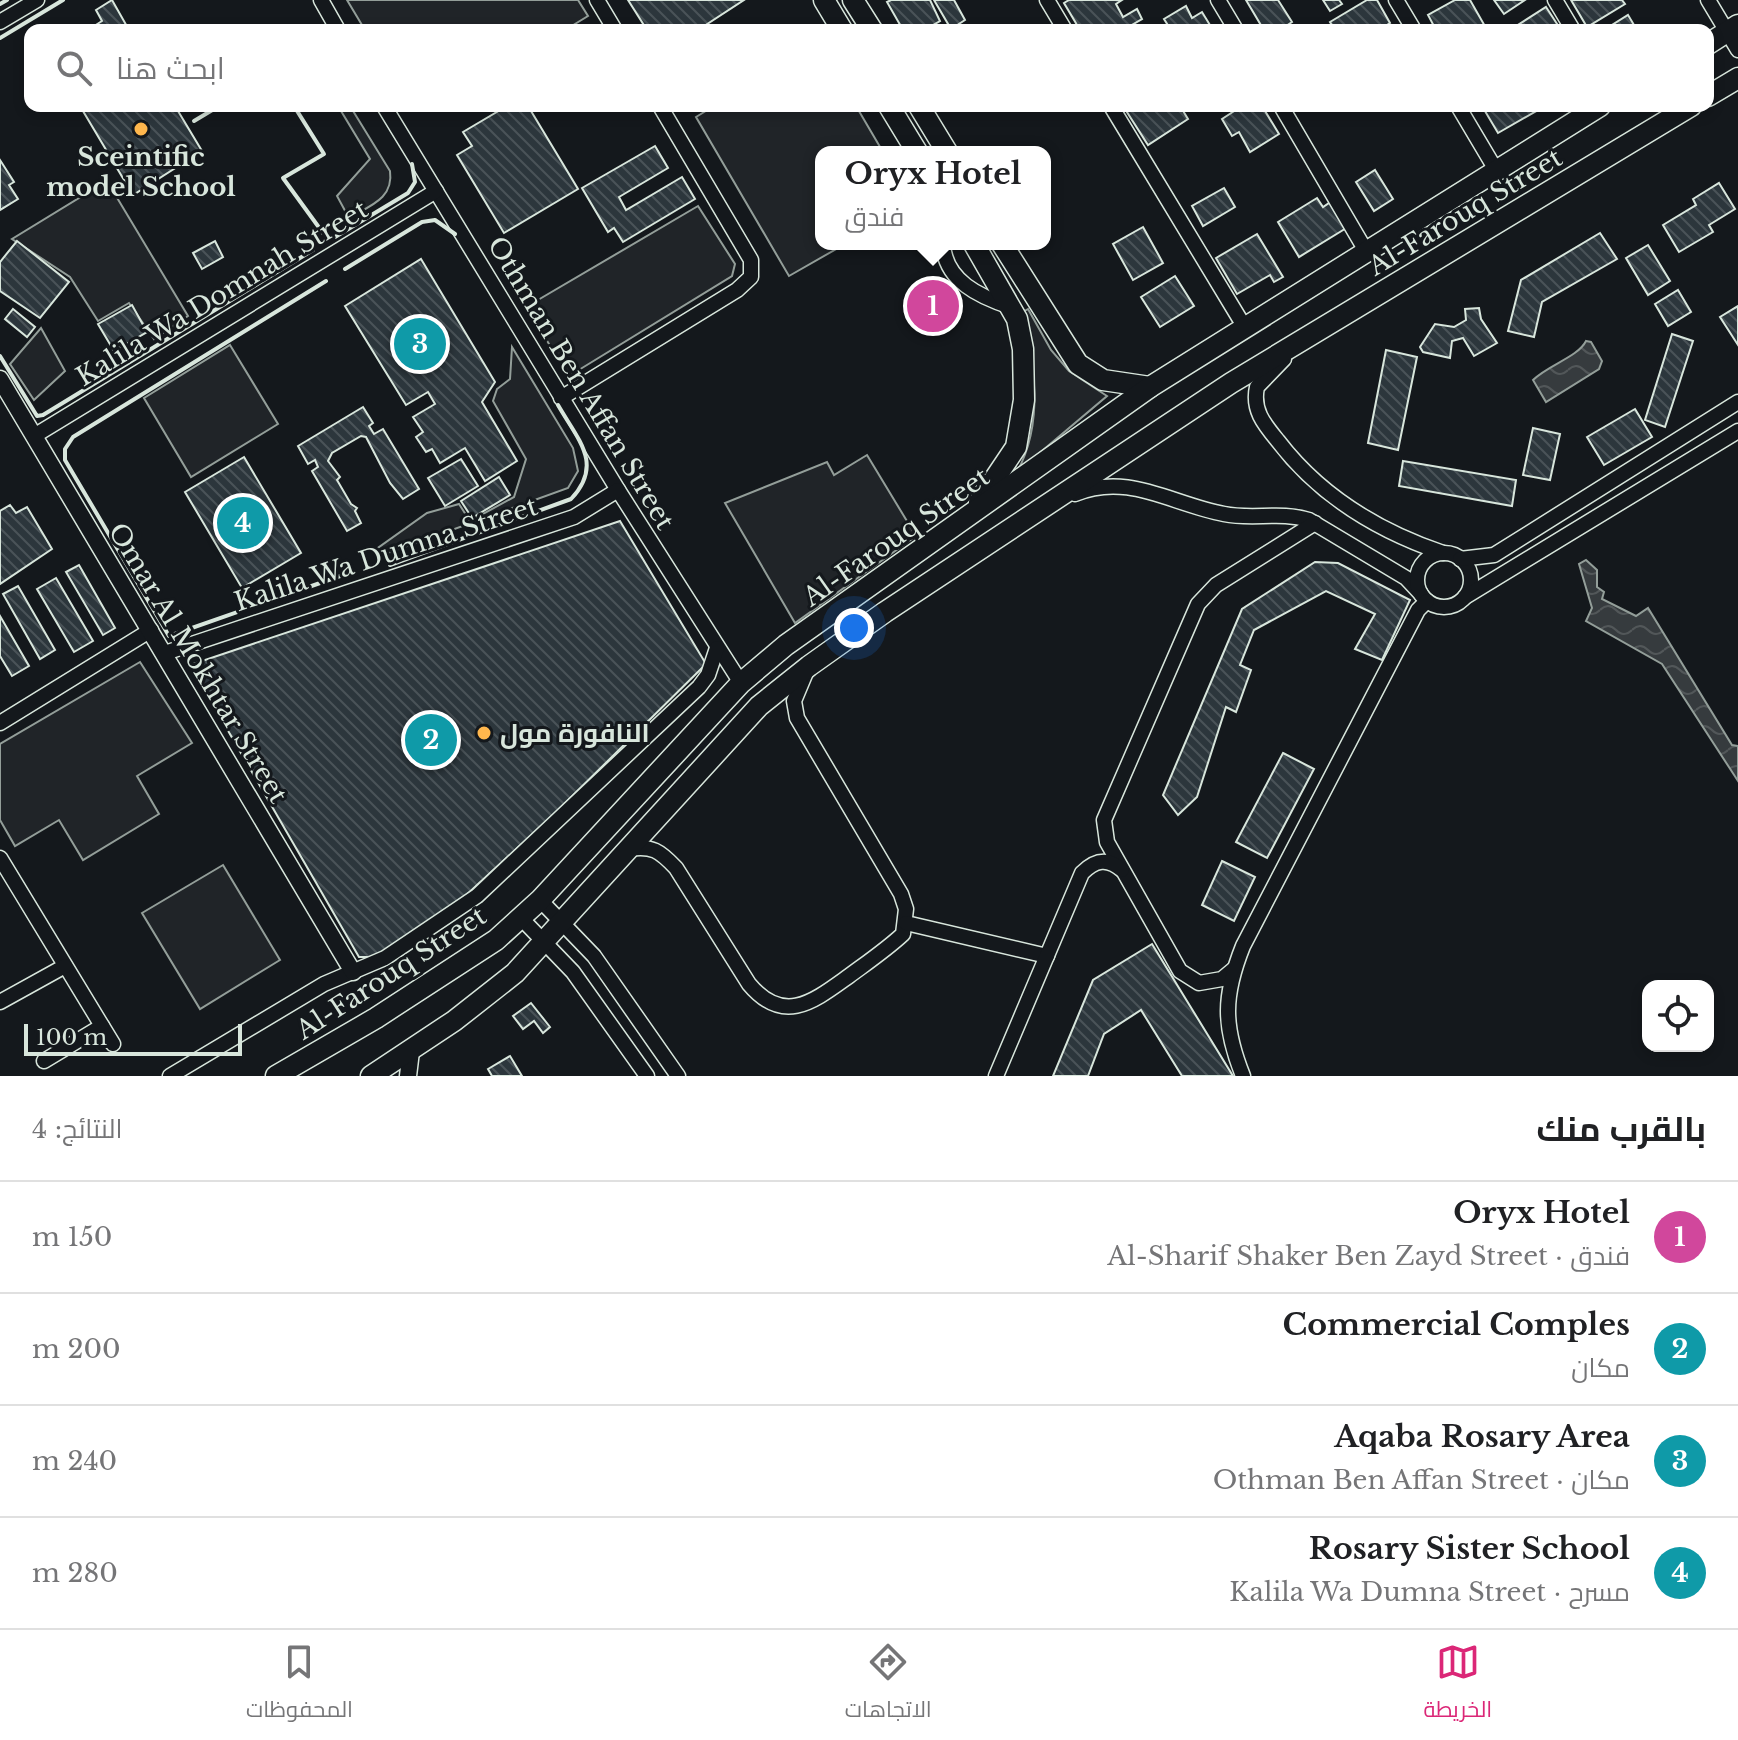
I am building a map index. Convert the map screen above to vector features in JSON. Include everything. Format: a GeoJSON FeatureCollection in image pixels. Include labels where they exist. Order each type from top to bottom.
{"type":"FeatureCollection","features":[{"type":"Feature","properties":{"kind":"main road"},"geometry":{"type":"LineString","coordinates":[[824,0],[838,24]]}},
{"type":"Feature","properties":{"kind":"main road"},"geometry":{"type":"LineString","coordinates":[[853,0],[868,24]]}},
{"type":"Feature","properties":{"kind":"main road"},"geometry":{"type":"LineString","coordinates":[[1714,42],[1735,36]]}},
{"type":"Feature","properties":{"kind":"main road"},"geometry":{"type":"LineString","coordinates":[[1714,92],[1738,78]]}},
{"type":"Feature","properties":{"kind":"main road"},"geometry":{"type":"LineString","coordinates":[[893,112],[913,146]]}},
{"type":"Feature","properties":{"kind":"main road"},"geometry":{"type":"LineString","coordinates":[[923,112],[943,146]]}},
{"type":"Feature","properties":{"kind":"main road","name":"Al-Farouq Street"},"geometry":{"type":"LineString","coordinates":[[276,1076],[457,968],[521,918],[741,683],[786,645],[1150,387],[1590,112]]}},
{"type":"Feature","properties":{"kind":"main road","name":"Al-Farouq Street"},"geometry":{"type":"LineString","coordinates":[[371,1076],[491,993],[546,942],[759,706],[809,666],[885,612],[1231,383],[1681,112]]}},
{"type":"Feature","properties":{"kind":"main road"},"geometry":{"type":"LineString","coordinates":[[967,519],[1007,464],[1020,436],[1024,400],[1023,349],[1013,308],[978,250]]}},
{"type":"Feature","properties":{"kind":"main road"},"geometry":{"type":"LineString","coordinates":[[1006,250],[1078,364],[1103,380],[1150,387]]}},
{"type":"Feature","properties":{"kind":"street"},"geometry":{"type":"LineString","coordinates":[[0,22],[37,0]]}},
{"type":"Feature","properties":{"kind":"street"},"geometry":{"type":"LineString","coordinates":[[321,0],[335,24]]}},
{"type":"Feature","properties":{"kind":"street"},"geometry":{"type":"LineString","coordinates":[[597,0],[611,24]]}},
{"type":"Feature","properties":{"kind":"street"},"geometry":{"type":"LineString","coordinates":[[1047,0],[1061,24]]}},
{"type":"Feature","properties":{"kind":"street"},"geometry":{"type":"LineString","coordinates":[[1218,0],[1232,24]]}},
{"type":"Feature","properties":{"kind":"street"},"geometry":{"type":"LineString","coordinates":[[1396,0],[1410,24]]}},
{"type":"Feature","properties":{"kind":"street"},"geometry":{"type":"LineString","coordinates":[[1555,0],[1569,24]]}},
{"type":"Feature","properties":{"kind":"street"},"geometry":{"type":"LineString","coordinates":[[1708,0],[1735,36]]}},
{"type":"Feature","properties":{"kind":"street","name":"Othman Ben Affan Street"},"geometry":{"type":"LineString","coordinates":[[388,112],[561,398],[741,683]]}},
{"type":"Feature","properties":{"kind":"street"},"geometry":{"type":"LineString","coordinates":[[561,398],[737,290],[751,277],[751,260],[664,112]]}},
{"type":"Feature","properties":{"kind":"street"},"geometry":{"type":"LineString","coordinates":[[1115,112],[1244,326]]}},
{"type":"Feature","properties":{"kind":"street"},"geometry":{"type":"LineString","coordinates":[[1285,112],[1366,251]]}},
{"type":"Feature","properties":{"kind":"street"},"geometry":{"type":"LineString","coordinates":[[1462,112],[1496,170]]}},
{"type":"Feature","properties":{"kind":"street","name":"Kalila Wa Domnah Street"},"geometry":{"type":"LineString","coordinates":[[34,436],[436,191]]}},
{"type":"Feature","properties":{"kind":"street"},"geometry":{"type":"LineString","coordinates":[[944,250],[948,265],[959,281],[975,293],[1013,308]]}},
{"type":"Feature","properties":{"kind":"street"},"geometry":{"type":"LineString","coordinates":[[1317,331],[1264,376],[1257,387],[1256,407],[1261,419],[1295,463],[1328,496],[1422,546],[1460,559],[1494,555],[1738,402]]}},
{"type":"Feature","properties":{"kind":"street","name":"Omar Al Mokhtar Street"},"geometry":{"type":"LineString","coordinates":[[0,379],[353,972]]}},
{"type":"Feature","properties":{"kind":"street"},"geometry":{"type":"LineString","coordinates":[[1045,507],[1100,485],[1119,484],[1223,514],[1291,514],[1315,523],[1406,578],[1424,597],[1442,607],[1465,597],[1738,431]]}},
{"type":"Feature","properties":{"kind":"street","name":"Kalila Wa Dumna Street"},"geometry":{"type":"LineString","coordinates":[[165,653],[574,517],[618,490]]}},
{"type":"Feature","properties":{"kind":"street"},"geometry":{"type":"LineString","coordinates":[[1234,969],[1222,979],[1209,983],[1190,979],[1180,971],[1107,842],[1104,820],[1191,615],[1216,585],[1315,523]]}},
{"type":"Feature","properties":{"kind":"street"},"geometry":{"type":"LineString","coordinates":[[1424,597],[1418,586],[1420,567],[1426,560],[1443,553]]}},
{"type":"Feature","properties":{"kind":"street"},"geometry":{"type":"LineString","coordinates":[[1460,559],[1470,573],[1465,597]]}},
{"type":"Feature","properties":{"kind":"street"},"geometry":{"type":"LineString","coordinates":[[1243,1076],[1235,1056],[1226,1008],[1234,969],[1424,597]]}},
{"type":"Feature","properties":{"kind":"street"},"geometry":{"type":"LineString","coordinates":[[0,723],[151,630]]}},
{"type":"Feature","properties":{"kind":"street"},"geometry":{"type":"LineString","coordinates":[[170,1076],[324,984],[414,941],[497,880],[699,687],[708,675],[717,648]]}},
{"type":"Feature","properties":{"kind":"street"},"geometry":{"type":"LineString","coordinates":[[628,849],[648,845],[662,853],[676,868],[749,984],[759,996],[783,1006],[807,1004],[817,999],[903,934],[906,923],[901,894],[797,718],[794,701],[809,666]]}},
{"type":"Feature","properties":{"kind":"street"},"geometry":{"type":"LineString","coordinates":[[0,858],[113,1044]]}},
{"type":"Feature","properties":{"kind":"street"},"geometry":{"type":"LineString","coordinates":[[996,1076],[1082,873],[1091,864],[1107,861],[1124,871]]}},
{"type":"Feature","properties":{"kind":"street"},"geometry":{"type":"LineString","coordinates":[[540,900],[594,956],[678,1076]]}},
{"type":"Feature","properties":{"kind":"street"},"geometry":{"type":"LineString","coordinates":[[521,918],[573,972],[647,1076]]}},
{"type":"Feature","properties":{"kind":"street"},"geometry":{"type":"LineString","coordinates":[[906,923],[1047,956]]}},
{"type":"Feature","properties":{"kind":"street"},"geometry":{"type":"LineString","coordinates":[[0,1002],[65,966]]}},
{"type":"Feature","properties":{"kind":"street"},"geometry":{"type":"LineString","coordinates":[[44,1061],[102,1026]]}},
{"type":"Feature","properties":{"kind":"street"},"geometry":{"type":"LineString","coordinates":[[408,1076],[411,1051]]}},
{"type":"Feature","properties":{"kind":"shaded area"},"geometry":{"type":"Polygon","coordinates":[[[347,0],[578,0],[588,16],[575,24],[361,24],[347,0]]]}},
{"type":"Feature","properties":{"kind":"shaded area"},"geometry":{"type":"Polygon","coordinates":[[[342,112],[354,112],[390,171],[390,181],[384,195],[349,218],[337,196],[370,159],[342,112]]]}},
{"type":"Feature","properties":{"kind":"shaded area"},"geometry":{"type":"Polygon","coordinates":[[[704,112],[860,112],[879,146],[815,146],[815,250],[834,250],[789,276],[696,117],[704,112]]]}},
{"type":"Feature","properties":{"kind":"shaded area"},"geometry":{"type":"Polygon","coordinates":[[[107,181],[188,316],[154,339],[129,303],[98,321],[70,277],[12,239],[107,181]]]}},
{"type":"Feature","properties":{"kind":"shaded area"},"geometry":{"type":"Polygon","coordinates":[[[698,206],[735,264],[732,276],[569,376],[526,307],[698,206]]]}},
{"type":"Feature","properties":{"kind":"shaded area"},"geometry":{"type":"Polygon","coordinates":[[[1028,309],[1051,350],[1069,371],[1107,396],[1017,472],[1031,434],[1034,414],[1033,373],[1021,313],[1028,309]]]}},
{"type":"Feature","properties":{"kind":"shaded area"},"geometry":{"type":"Polygon","coordinates":[[[41,328],[65,371],[34,400],[10,364],[41,328]]]}},
{"type":"Feature","properties":{"kind":"shaded area"},"geometry":{"type":"Polygon","coordinates":[[[230,345],[278,424],[191,477],[144,398],[230,345]]]}},
{"type":"Feature","properties":{"kind":"shaded area"},"geometry":{"type":"Polygon","coordinates":[[[512,347],[573,448],[578,471],[568,488],[377,557],[375,550],[427,513],[459,504],[470,521],[514,497],[526,459],[493,401],[497,389],[510,379],[512,347]]]}},
{"type":"Feature","properties":{"kind":"shaded area"},"geometry":{"type":"Polygon","coordinates":[[[867,455],[916,536],[795,623],[725,503],[827,462],[834,475],[867,455]]]}},
{"type":"Feature","properties":{"kind":"shaded area"},"geometry":{"type":"Polygon","coordinates":[[[140,662],[192,743],[137,776],[159,814],[83,860],[59,820],[15,846],[0,820],[0,744],[140,662]]]}},
{"type":"Feature","properties":{"kind":"shaded area"},"geometry":{"type":"Polygon","coordinates":[[[223,865],[280,960],[200,1009],[142,913],[223,865]]]}},
{"type":"Feature","properties":{"kind":"water"},"geometry":{"type":"Polygon","coordinates":[[[1586,341],[1591,342],[1602,361],[1599,369],[1546,402],[1533,380],[1576,352],[1586,341]]]}},
{"type":"Feature","properties":{"kind":"water"},"geometry":{"type":"Polygon","coordinates":[[[1586,560],[1597,570],[1597,587],[1604,592],[1602,599],[1636,616],[1648,608],[1732,745],[1738,746],[1738,781],[1662,664],[1586,621],[1592,608],[1579,564],[1586,560]]]}},
{"type":"Feature","properties":{"kind":"building"},"geometry":{"type":"Polygon","coordinates":[[[112,0],[126,24],[97,24],[102,21],[96,10],[112,0]]]}},
{"type":"Feature","properties":{"kind":"building"},"geometry":{"type":"Polygon","coordinates":[[[628,0],[744,0],[707,24],[643,24],[628,0]]]}},
{"type":"Feature","properties":{"kind":"building"},"geometry":{"type":"Polygon","coordinates":[[[930,0],[940,21],[935,24],[900,24],[887,2],[930,0]]]}},
{"type":"Feature","properties":{"kind":"building"},"geometry":{"type":"Polygon","coordinates":[[[934,0],[954,0],[965,20],[959,24],[948,24],[934,0]]]}},
{"type":"Feature","properties":{"kind":"building"},"geometry":{"type":"Polygon","coordinates":[[[1069,0],[1122,0],[1116,4],[1123,17],[1137,9],[1142,19],[1133,24],[1076,24],[1064,3],[1069,0]]]}},
{"type":"Feature","properties":{"kind":"building"},"geometry":{"type":"Polygon","coordinates":[[[1246,0],[1278,0],[1292,22],[1289,24],[1260,24],[1246,0]]]}},
{"type":"Feature","properties":{"kind":"building"},"geometry":{"type":"Polygon","coordinates":[[[1323,0],[1339,0],[1342,4],[1330,11],[1323,0]]]}},
{"type":"Feature","properties":{"kind":"building"},"geometry":{"type":"Polygon","coordinates":[[[1367,0],[1377,0],[1390,23],[1331,24],[1367,0]]]}},
{"type":"Feature","properties":{"kind":"building"},"geometry":{"type":"Polygon","coordinates":[[[1455,0],[1470,0],[1484,24],[1433,24],[1428,15],[1455,0]]]}},
{"type":"Feature","properties":{"kind":"building"},"geometry":{"type":"Polygon","coordinates":[[[1494,0],[1525,0],[1504,14],[1494,0]]]}},
{"type":"Feature","properties":{"kind":"building"},"geometry":{"type":"Polygon","coordinates":[[[1571,0],[1622,0],[1625,4],[1592,24],[1585,24],[1571,0]]]}},
{"type":"Feature","properties":{"kind":"building"},"geometry":{"type":"Polygon","coordinates":[[[1186,6],[1192,18],[1202,12],[1209,24],[1167,24],[1164,19],[1186,6]]]}},
{"type":"Feature","properties":{"kind":"building"},"geometry":{"type":"Polygon","coordinates":[[[1546,7],[1557,24],[1519,24],[1546,7]]]}},
{"type":"Feature","properties":{"kind":"building"},"geometry":{"type":"Polygon","coordinates":[[[1628,15],[1633,24],[1614,24],[1628,15]]]}},
{"type":"Feature","properties":{"kind":"building","name":"Sceintific model School"},"geometry":{"type":"Polygon","coordinates":[[[84,112],[179,112],[202,151],[133,195],[84,112]]]}},
{"type":"Feature","properties":{"kind":"building"},"geometry":{"type":"Polygon","coordinates":[[[497,112],[532,112],[578,189],[504,233],[457,155],[472,146],[463,132],[497,112]]]}},
{"type":"Feature","properties":{"kind":"building"},"geometry":{"type":"Polygon","coordinates":[[[1127,112],[1184,112],[1188,119],[1148,145],[1127,112]]]}},
{"type":"Feature","properties":{"kind":"building"},"geometry":{"type":"Polygon","coordinates":[[[1233,112],[1266,112],[1279,134],[1250,152],[1239,132],[1232,136],[1222,119],[1233,112]]]}},
{"type":"Feature","properties":{"kind":"building"},"geometry":{"type":"Polygon","coordinates":[[[1486,112],[1535,112],[1498,133],[1486,112]]]}},
{"type":"Feature","properties":{"kind":"building"},"geometry":{"type":"Polygon","coordinates":[[[655,146],[668,168],[619,197],[626,210],[682,177],[695,199],[623,242],[614,228],[608,232],[582,188],[655,146]]]}},
{"type":"Feature","properties":{"kind":"building"},"geometry":{"type":"Polygon","coordinates":[[[0,160],[14,182],[9,185],[18,199],[0,210],[0,160]]]}},
{"type":"Feature","properties":{"kind":"building"},"geometry":{"type":"Polygon","coordinates":[[[1375,170],[1393,199],[1374,211],[1356,182],[1375,170]]]}},
{"type":"Feature","properties":{"kind":"building"},"geometry":{"type":"Polygon","coordinates":[[[1719,183],[1735,209],[1709,225],[1713,232],[1679,252],[1663,225],[1696,205],[1693,199],[1719,183]]]}},
{"type":"Feature","properties":{"kind":"building"},"geometry":{"type":"Polygon","coordinates":[[[1224,188],[1235,207],[1203,226],[1192,206],[1224,188]]]}},
{"type":"Feature","properties":{"kind":"building"},"geometry":{"type":"Polygon","coordinates":[[[1317,198],[1323,207],[1332,201],[1348,227],[1299,257],[1278,222],[1317,198]]]}},
{"type":"Feature","properties":{"kind":"building"},"geometry":{"type":"Polygon","coordinates":[[[1143,227],[1163,263],[1133,280],[1113,244],[1143,227]]]}},
{"type":"Feature","properties":{"kind":"building"},"geometry":{"type":"Polygon","coordinates":[[[1600,233],[1617,259],[1542,302],[1534,337],[1508,331],[1521,280],[1600,233]]]}},
{"type":"Feature","properties":{"kind":"building"},"geometry":{"type":"Polygon","coordinates":[[[1257,234],[1283,277],[1274,282],[1270,275],[1237,294],[1216,258],[1257,234]]]}},
{"type":"Feature","properties":{"kind":"building"},"geometry":{"type":"Polygon","coordinates":[[[17,241],[69,282],[40,318],[0,291],[0,262],[17,241]]]}},
{"type":"Feature","properties":{"kind":"building"},"geometry":{"type":"Polygon","coordinates":[[[215,241],[223,257],[202,269],[193,253],[215,241]]]}},
{"type":"Feature","properties":{"kind":"building"},"geometry":{"type":"Polygon","coordinates":[[[1648,245],[1670,281],[1648,295],[1626,258],[1648,245]]]}},
{"type":"Feature","properties":{"kind":"building"},"geometry":{"type":"Polygon","coordinates":[[[421,259],[495,382],[482,402],[517,461],[485,481],[465,448],[440,463],[432,449],[426,452],[416,437],[423,432],[413,417],[435,404],[428,392],[406,405],[345,306],[421,259]]]}},
{"type":"Feature","properties":{"kind":"building"},"geometry":{"type":"Polygon","coordinates":[[[1175,276],[1194,306],[1160,327],[1141,297],[1175,276]]]}},
{"type":"Feature","properties":{"kind":"building"},"geometry":{"type":"Polygon","coordinates":[[[1678,290],[1691,312],[1668,326],[1655,304],[1678,290]]]}},
{"type":"Feature","properties":{"kind":"building"},"geometry":{"type":"Polygon","coordinates":[[[132,305],[147,332],[114,351],[98,324],[132,305]]]}},
{"type":"Feature","properties":{"kind":"building"},"geometry":{"type":"Polygon","coordinates":[[[1738,306],[1738,345],[1720,317],[1738,306]]]}},
{"type":"Feature","properties":{"kind":"building"},"geometry":{"type":"Polygon","coordinates":[[[1479,308],[1481,319],[1497,343],[1474,356],[1463,338],[1452,341],[1450,358],[1423,352],[1420,347],[1435,324],[1454,327],[1466,320],[1465,309],[1479,308]]]}},
{"type":"Feature","properties":{"kind":"building"},"geometry":{"type":"Polygon","coordinates":[[[13,309],[35,327],[27,337],[5,319],[13,309]]]}},
{"type":"Feature","properties":{"kind":"building"},"geometry":{"type":"Polygon","coordinates":[[[1672,334],[1693,341],[1665,427],[1645,420],[1672,334]]]}},
{"type":"Feature","properties":{"kind":"building"},"geometry":{"type":"Polygon","coordinates":[[[1386,350],[1417,357],[1398,450],[1368,443],[1386,350]]]}},
{"type":"Feature","properties":{"kind":"building"},"geometry":{"type":"Polygon","coordinates":[[[363,407],[373,423],[369,426],[374,434],[383,429],[419,489],[403,499],[390,483],[366,437],[361,436],[332,453],[328,461],[340,477],[337,480],[351,504],[357,508],[355,511],[361,523],[347,531],[312,471],[318,467],[315,460],[308,464],[298,446],[363,407]]]}},
{"type":"Feature","properties":{"kind":"building"},"geometry":{"type":"Polygon","coordinates":[[[1635,409],[1652,437],[1604,465],[1587,437],[1635,409]]]}},
{"type":"Feature","properties":{"kind":"building"},"geometry":{"type":"Polygon","coordinates":[[[1533,428],[1560,434],[1550,480],[1523,475],[1533,428]]]}},
{"type":"Feature","properties":{"kind":"building"},"geometry":{"type":"Polygon","coordinates":[[[244,457],[301,553],[242,588],[185,492],[244,457]]]}},
{"type":"Feature","properties":{"kind":"building"},"geometry":{"type":"Polygon","coordinates":[[[461,459],[478,486],[445,506],[428,478],[461,459]]]}},
{"type":"Feature","properties":{"kind":"building"},"geometry":{"type":"Polygon","coordinates":[[[1403,461],[1516,480],[1512,506],[1399,486],[1403,461]]]}},
{"type":"Feature","properties":{"kind":"building"},"geometry":{"type":"Polygon","coordinates":[[[499,477],[510,495],[472,518],[461,501],[499,477]]]}},
{"type":"Feature","properties":{"kind":"building"},"geometry":{"type":"Polygon","coordinates":[[[10,505],[16,513],[27,507],[52,549],[0,584],[0,511],[10,505]]]}},
{"type":"Feature","properties":{"kind":"building"},"geometry":{"type":"Polygon","coordinates":[[[620,521],[706,664],[553,815],[463,898],[376,957],[359,957],[190,665],[620,521]]]}},
{"type":"Feature","properties":{"kind":"building"},"geometry":{"type":"Polygon","coordinates":[[[1315,562],[1338,563],[1410,600],[1382,660],[1355,649],[1375,614],[1326,591],[1254,630],[1240,665],[1251,670],[1236,712],[1226,707],[1197,797],[1178,815],[1163,795],[1242,609],[1315,562]]]}},
{"type":"Feature","properties":{"kind":"building"},"geometry":{"type":"Polygon","coordinates":[[[79,565],[115,628],[103,635],[66,572],[79,565]]]}},
{"type":"Feature","properties":{"kind":"building"},"geometry":{"type":"Polygon","coordinates":[[[56,578],[93,641],[74,652],[37,589],[56,578]]]}},
{"type":"Feature","properties":{"kind":"building"},"geometry":{"type":"Polygon","coordinates":[[[18,586],[55,650],[40,659],[3,594],[18,586]]]}},
{"type":"Feature","properties":{"kind":"building"},"geometry":{"type":"Polygon","coordinates":[[[0,616],[29,666],[12,676],[0,656],[0,616]]]}},
{"type":"Feature","properties":{"kind":"building"},"geometry":{"type":"Polygon","coordinates":[[[1283,753],[1314,769],[1267,858],[1236,842],[1283,753]]]}},
{"type":"Feature","properties":{"kind":"building"},"geometry":{"type":"Polygon","coordinates":[[[1222,861],[1255,877],[1234,921],[1202,905],[1222,861]]]}},
{"type":"Feature","properties":{"kind":"building"},"geometry":{"type":"Polygon","coordinates":[[[1152,944],[1233,1076],[1182,1076],[1141,1010],[1104,1034],[1088,1076],[1053,1076],[1093,980],[1152,944]]]}},
{"type":"Feature","properties":{"kind":"building"},"geometry":{"type":"Polygon","coordinates":[[[531,1003],[550,1027],[543,1033],[534,1021],[523,1029],[513,1016],[531,1003]]]}},
{"type":"Feature","properties":{"kind":"building"},"geometry":{"type":"Polygon","coordinates":[[[510,1056],[522,1076],[492,1076],[488,1069],[510,1056]]]}},
{"type":"Feature","properties":{"kind":"wall"},"geometry":{"type":"LineString","coordinates":[[0,4],[7,0]]}},
{"type":"Feature","properties":{"kind":"wall"},"geometry":{"type":"LineString","coordinates":[[0,38],[63,0]]}},
{"type":"Feature","properties":{"kind":"wall"},"geometry":{"type":"LineString","coordinates":[[194,121],[209,112]]}},
{"type":"Feature","properties":{"kind":"wall"},"geometry":{"type":"LineString","coordinates":[[298,112],[324,154],[283,178],[323,233]]}},
{"type":"Feature","properties":{"kind":"wall"},"geometry":{"type":"LineString","coordinates":[[335,237],[408,193],[415,182],[412,164]]}},
{"type":"Feature","properties":{"kind":"wall"},"geometry":{"type":"LineString","coordinates":[[345,269],[422,222],[435,220],[455,234]]}},
{"type":"Feature","properties":{"kind":"wall"},"geometry":{"type":"LineString","coordinates":[[0,356],[37,416],[43,415],[313,250]]}},
{"type":"Feature","properties":{"kind":"wall"},"geometry":{"type":"LineString","coordinates":[[326,281],[73,437],[65,449],[65,460],[169,636],[343,575]]}},
{"type":"Feature","properties":{"kind":"wall"},"geometry":{"type":"LineString","coordinates":[[390,565],[571,499],[581,486],[587,463],[580,441],[558,405]]}},
{"type":"Feature","properties":{"kind":"place","name":"Sceintific model School"},"geometry":{"type":"Point","coordinates":[141,129]}},
{"type":"Feature","properties":{"kind":"place","name":"Oryx Hotel"},"geometry":{"type":"Point","coordinates":[933,306]}},
{"type":"Feature","properties":{"kind":"place","name":"Aqaba Rosary Area"},"geometry":{"type":"Point","coordinates":[420,344]}},
{"type":"Feature","properties":{"kind":"place","name":"Rosary Sister School"},"geometry":{"type":"Point","coordinates":[243,523]}},
{"type":"Feature","properties":{"kind":"place","name":"النافورة مول"},"geometry":{"type":"Point","coordinates":[484,733]}},
{"type":"Feature","properties":{"kind":"place","name":"Commercial Comples"},"geometry":{"type":"Point","coordinates":[431,740]}}]}
